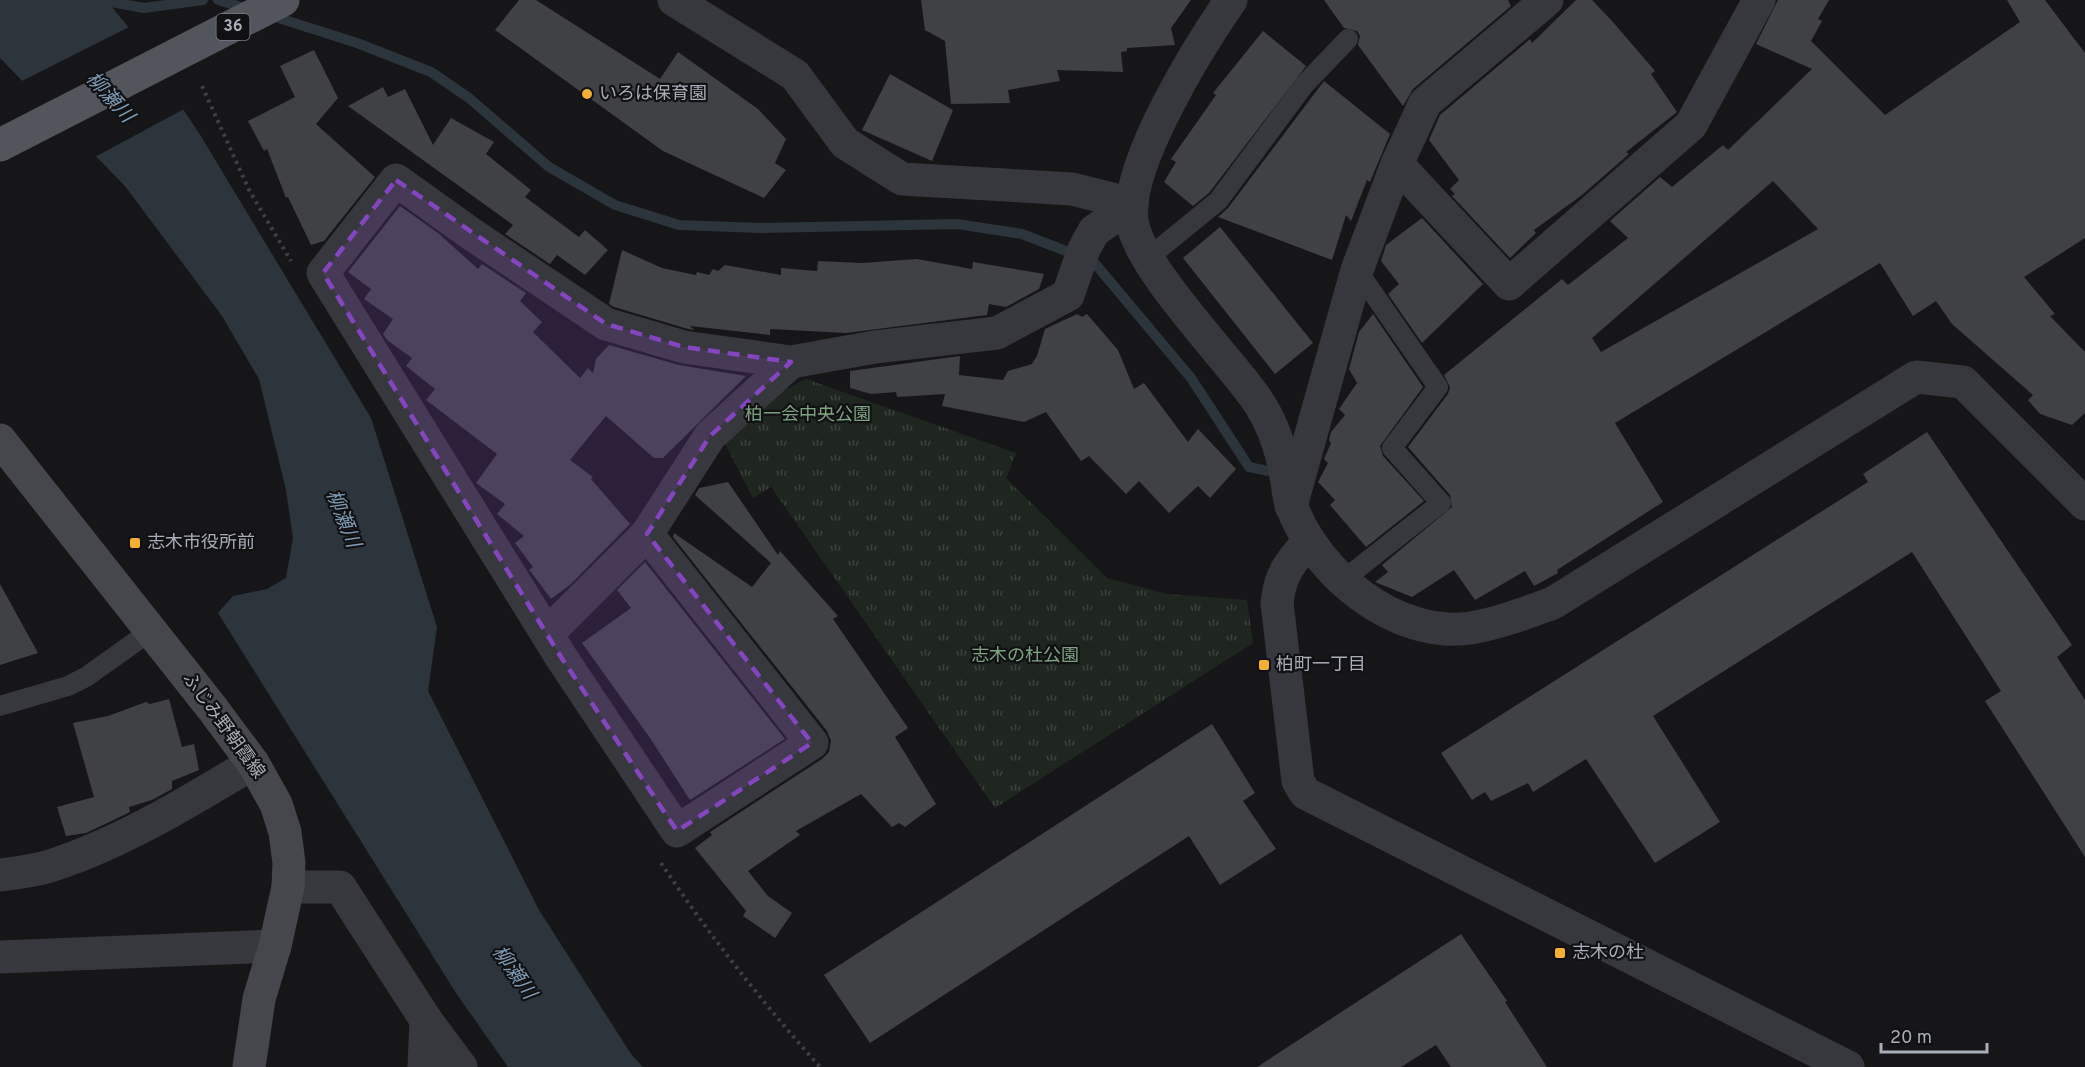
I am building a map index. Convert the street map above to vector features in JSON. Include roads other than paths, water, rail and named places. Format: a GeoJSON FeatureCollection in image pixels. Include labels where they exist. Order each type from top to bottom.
{"type":"FeatureCollection","features":[{"type":"Feature","properties":{"kind":"main road","name":"36"},"geometry":{"type":"LineString","coordinates":[[0,145],[283,0]]}},
{"type":"Feature","properties":{"kind":"main road","name":"ふじみ野朝霞線"},"geometry":{"type":"LineString","coordinates":[[0,440],[152,630],[253,763],[276,804],[285,832],[289,863],[288,886],[275,946],[259,999],[249,1067]]}},
{"type":"Feature","properties":{"kind":"street"},"geometry":{"type":"LineString","coordinates":[[674,0],[795,75],[844,143],[902,179],[1072,189],[1132,204]]}},
{"type":"Feature","properties":{"kind":"street"},"geometry":{"type":"LineString","coordinates":[[1231,0],[1203,44],[1158,127],[1135,181],[1132,220],[1138,241],[1148,258],[1271,422],[1280,449],[1291,506],[1309,541],[1343,580],[1371,602],[1400,619],[1430,627],[1469,628],[1512,618],[1553,603],[1916,377],[1963,382],[2085,504]]}},
{"type":"Feature","properties":{"kind":"street"},"geometry":{"type":"LineString","coordinates":[[1291,506],[1357,270],[1397,164],[1425,103],[1547,0]]}},
{"type":"Feature","properties":{"kind":"street"},"geometry":{"type":"LineString","coordinates":[[1397,164],[1509,284],[1691,126],[1759,0]]}},
{"type":"Feature","properties":{"kind":"street"},"geometry":{"type":"LineString","coordinates":[[647,534],[812,743],[677,831],[547,634],[322,273],[396,180],[606,324],[684,347],[791,362],[875,347],[997,333],[1068,295],[1084,249],[1094,231],[1132,204]]}},
{"type":"Feature","properties":{"kind":"street"},"geometry":{"type":"LineString","coordinates":[[547,634],[647,534],[710,436],[791,362]]}},
{"type":"Feature","properties":{"kind":"street"},"geometry":{"type":"LineString","coordinates":[[1309,541],[1290,563],[1279,583],[1277,603],[1298,781],[1305,793],[1848,1067]]}},
{"type":"Feature","properties":{"kind":"street"},"geometry":{"type":"LineString","coordinates":[[0,875],[48,867],[81,854],[171,813],[253,763]]}},
{"type":"Feature","properties":{"kind":"street"},"geometry":{"type":"LineString","coordinates":[[288,886],[340,887],[426,1020],[461,1067]]}},
{"type":"Feature","properties":{"kind":"street"},"geometry":{"type":"LineString","coordinates":[[0,957],[275,946]]}},
{"type":"Feature","properties":{"kind":"street"},"geometry":{"type":"LineString","coordinates":[[424,1067],[426,1020]]}},
{"type":"Feature","properties":{"kind":"lane"},"geometry":{"type":"LineString","coordinates":[[1148,258],[1218,201],[1304,85],[1348,39]]}},
{"type":"Feature","properties":{"kind":"lane"},"geometry":{"type":"LineString","coordinates":[[1343,580],[1441,503],[1392,448],[1438,387],[1357,270]]}},
{"type":"Feature","properties":{"kind":"lane"},"geometry":{"type":"LineString","coordinates":[[0,706],[68,686],[86,677],[152,630]]}},
{"type":"Feature","properties":{"kind":"water","name":"柳瀬川"},"geometry":{"type":"Polygon","coordinates":[[[0,0],[106,0],[126,24],[199,133],[371,418],[437,627],[428,691],[539,910],[631,1054],[643,1067],[508,1067],[456,993],[218,613],[233,596],[267,589],[286,578],[293,538],[286,490],[259,379],[222,316],[125,186],[0,58],[0,0]]]}},
{"type":"Feature","properties":{"kind":"waterway"},"geometry":{"type":"LineString","coordinates":[[100,0],[144,8],[203,0]]}},
{"type":"Feature","properties":{"kind":"waterway"},"geometry":{"type":"LineString","coordinates":[[218,0],[248,9]]}},
{"type":"Feature","properties":{"kind":"waterway"},"geometry":{"type":"LineString","coordinates":[[269,15],[357,43],[431,72],[469,98],[549,167],[615,205],[679,225],[761,228],[957,224],[1022,234],[1066,251]]}},
{"type":"Feature","properties":{"kind":"waterway"},"geometry":{"type":"LineString","coordinates":[[1087,254],[1191,378],[1249,467],[1283,474]]}},
{"type":"Feature","properties":{"kind":"place","name":"いろは保育園"},"geometry":{"type":"Point","coordinates":[587,94]}},
{"type":"Feature","properties":{"kind":"place","name":"志木市役所前"},"geometry":{"type":"Point","coordinates":[135,543]}},
{"type":"Feature","properties":{"kind":"place","name":"柏町一丁目"},"geometry":{"type":"Point","coordinates":[1264,665]}},
{"type":"Feature","properties":{"kind":"place","name":"志木の杜"},"geometry":{"type":"Point","coordinates":[1560,953]}},
{"type":"Feature","properties":{"kind":"park label","name":"柏一会中央公園"},"geometry":{"type":"Point","coordinates":[808,415]}},
{"type":"Feature","properties":{"kind":"park label","name":"志木の杜公園"},"geometry":{"type":"Point","coordinates":[1025,656]}}]}
